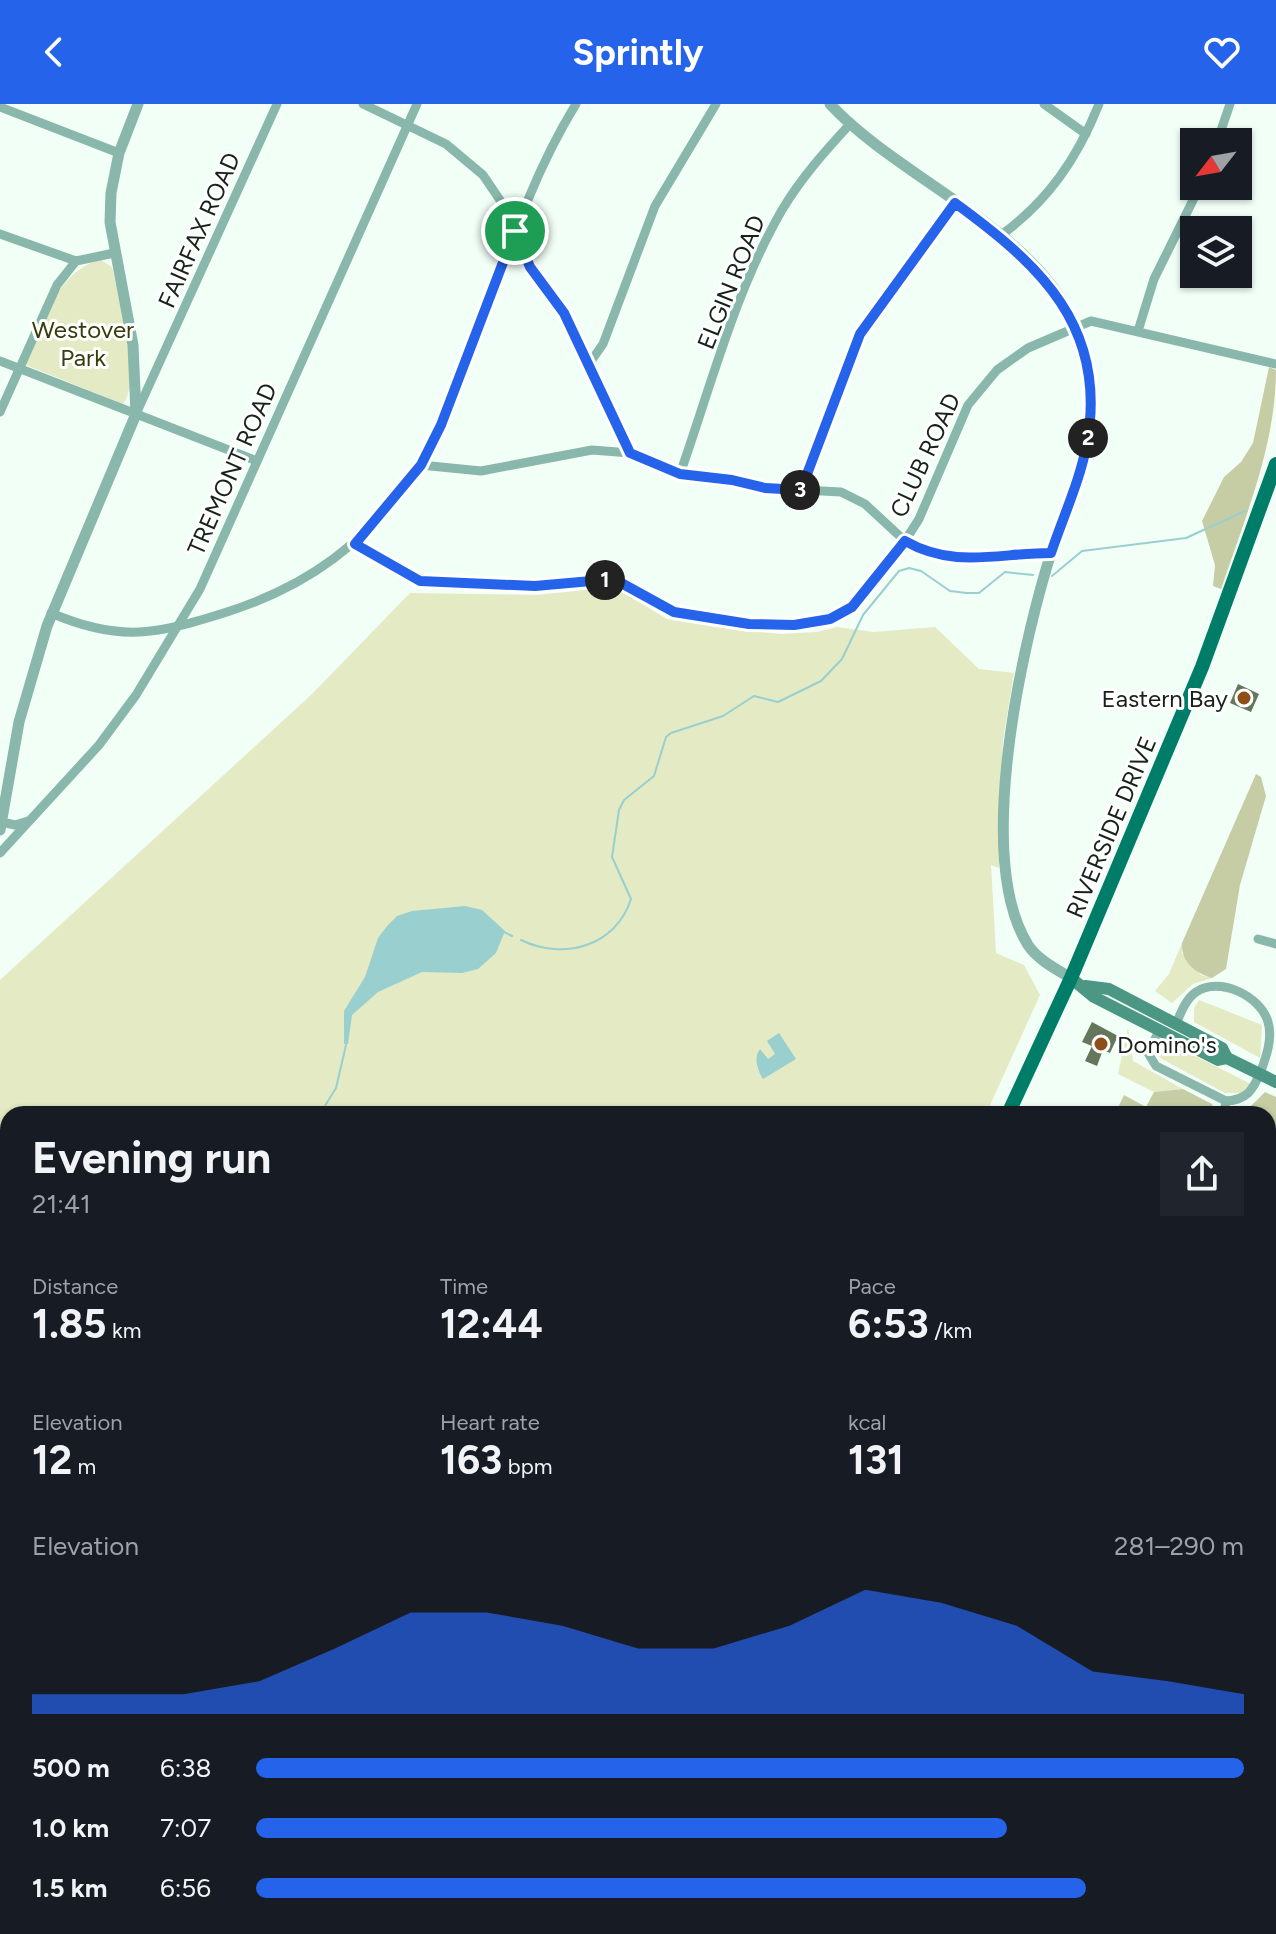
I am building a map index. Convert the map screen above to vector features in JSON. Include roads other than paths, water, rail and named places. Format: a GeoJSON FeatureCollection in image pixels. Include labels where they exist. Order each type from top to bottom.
{"type":"FeatureCollection","features":[{"type":"Feature","properties":{"kind":"main road","name":"RIVERSIDE DRIVE"},"geometry":{"type":"LineString","coordinates":[[1012,1106],[1071,978],[1208,653],[1276,464]]}},
{"type":"Feature","properties":{"kind":"main road"},"geometry":{"type":"LineString","coordinates":[[1071,978],[1085,986],[1094,997],[1159,1031],[1218,1060],[1227,1058]]}},
{"type":"Feature","properties":{"kind":"main road"},"geometry":{"type":"LineString","coordinates":[[1085,986],[1109,989],[1222,1048],[1227,1058],[1276,1082]]}},
{"type":"Feature","properties":{"kind":"street"},"geometry":{"type":"LineString","coordinates":[[31,820],[20,825],[1,826],[19,722],[51,613],[136,414],[130,321],[114,253],[111,193],[119,153],[138,104]]}},
{"type":"Feature","properties":{"kind":"street","name":"FAIRFAX ROAD"},"geometry":{"type":"LineString","coordinates":[[136,414],[277,104]]}},
{"type":"Feature","properties":{"kind":"street"},"geometry":{"type":"LineString","coordinates":[[363,104],[446,144],[472,164],[506,209],[530,267],[564,313],[630,453]]}},
{"type":"Feature","properties":{"kind":"street","name":"TREMONT ROAD"},"geometry":{"type":"LineString","coordinates":[[0,853],[99,745],[136,695],[178,628],[212,563],[417,104]]}},
{"type":"Feature","properties":{"kind":"street"},"geometry":{"type":"LineString","coordinates":[[51,613],[98,631],[141,634],[178,628],[279,592],[310,576],[355,544],[421,465],[441,425],[539,172],[576,104]]}},
{"type":"Feature","properties":{"kind":"street"},"geometry":{"type":"LineString","coordinates":[[589,364],[603,344],[655,206],[716,104]]}},
{"type":"Feature","properties":{"kind":"street"},"geometry":{"type":"LineString","coordinates":[[830,104],[1000,236],[1044,277],[1075,326],[1087,365],[1090,422],[1083,461],[1033,614],[1016,697],[1004,852],[1013,909],[1028,944],[1043,960],[1071,978]]}},
{"type":"Feature","properties":{"kind":"street"},"geometry":{"type":"LineString","coordinates":[[1044,104],[1086,134]]}},
{"type":"Feature","properties":{"kind":"street"},"geometry":{"type":"LineString","coordinates":[[1000,236],[1047,195],[1067,171],[1099,104]]}},
{"type":"Feature","properties":{"kind":"street"},"geometry":{"type":"LineString","coordinates":[[1222,128],[1230,104]]}},
{"type":"Feature","properties":{"kind":"street"},"geometry":{"type":"LineString","coordinates":[[0,107],[119,153]]}},
{"type":"Feature","properties":{"kind":"street","name":"ELGIN ROAD"},"geometry":{"type":"LineString","coordinates":[[680,474],[753,269],[769,234],[809,172],[851,123]]}},
{"type":"Feature","properties":{"kind":"street"},"geometry":{"type":"LineString","coordinates":[[1138,331],[1154,279],[1193,200]]}},
{"type":"Feature","properties":{"kind":"street"},"geometry":{"type":"LineString","coordinates":[[801,490],[860,334],[955,203]]}},
{"type":"Feature","properties":{"kind":"street"},"geometry":{"type":"LineString","coordinates":[[0,234],[76,261],[114,253]]}},
{"type":"Feature","properties":{"kind":"street"},"geometry":{"type":"LineString","coordinates":[[0,412],[57,285],[76,261]]}},
{"type":"Feature","properties":{"kind":"street","name":"CLUB ROAD"},"geometry":{"type":"LineString","coordinates":[[355,544],[420,581],[535,586],[614,579],[674,612],[749,624],[794,625],[830,619],[852,607],[905,541],[924,508],[968,405],[981,387],[1009,360],[1091,321],[1276,364]]}},
{"type":"Feature","properties":{"kind":"street"},"geometry":{"type":"LineString","coordinates":[[0,361],[257,461]]}},
{"type":"Feature","properties":{"kind":"street"},"geometry":{"type":"LineString","coordinates":[[421,465],[481,471],[592,450],[630,453],[680,474],[732,480],[765,488],[828,490],[854,497],[905,541],[921,550],[970,561],[1051,553]]}},
{"type":"Feature","properties":{"kind":"street"},"geometry":{"type":"LineString","coordinates":[[1258,939],[1276,944]]}},
{"type":"Feature","properties":{"kind":"street"},"geometry":{"type":"LineString","coordinates":[[1159,1031],[1149,1045],[1150,1061],[1226,1101],[1238,1101],[1255,1085],[1269,1044],[1272,1021],[1249,998],[1217,985],[1195,993],[1183,1007],[1176,1024]]}},
{"type":"Feature","properties":{"kind":"street"},"geometry":{"type":"LineString","coordinates":[[1225,1106],[1226,1101]]}},
{"type":"Feature","properties":{"kind":"water"},"geometry":{"type":"Polygon","coordinates":[[[465,906],[482,910],[505,931],[496,953],[478,969],[462,973],[422,972],[378,992],[352,1015],[348,1044],[344,1044],[344,1011],[365,977],[378,938],[388,925],[397,916],[412,911],[465,906]]]}},
{"type":"Feature","properties":{"kind":"water"},"geometry":{"type":"Polygon","coordinates":[[[779,1033],[796,1059],[763,1079],[757,1064],[758,1053],[760,1049],[768,1059],[775,1054],[767,1041],[779,1033]]]}},
{"type":"Feature","properties":{"kind":"waterway"},"geometry":{"type":"LineString","coordinates":[[1052,576],[1082,551],[1186,538],[1245,511]]}},
{"type":"Feature","properties":{"kind":"waterway"},"geometry":{"type":"LineString","coordinates":[[521,940],[537,946],[571,949],[601,938],[624,915],[631,899],[612,857],[619,810],[624,800],[654,776],[666,737],[671,733],[723,716],[754,696],[778,702],[821,681],[842,659],[863,615],[899,571],[909,568],[921,571],[950,591],[967,593],[979,593],[1005,572],[1033,575]]}},
{"type":"Feature","properties":{"kind":"waterway"},"geometry":{"type":"LineString","coordinates":[[504,932],[512,936]]}},
{"type":"Feature","properties":{"kind":"waterway"},"geometry":{"type":"LineString","coordinates":[[325,1106],[336,1088],[346,1045]]}},
{"type":"Feature","properties":{"kind":"place","name":"Eastern Bay"},"geometry":{"type":"Point","coordinates":[1244,698]}},
{"type":"Feature","properties":{"kind":"place","name":"Domino's"},"geometry":{"type":"Point","coordinates":[1101,1044]}},
{"type":"Feature","properties":{"kind":"park label","name":"Westover Park"},"geometry":{"type":"Point","coordinates":[83,343]}}]}
